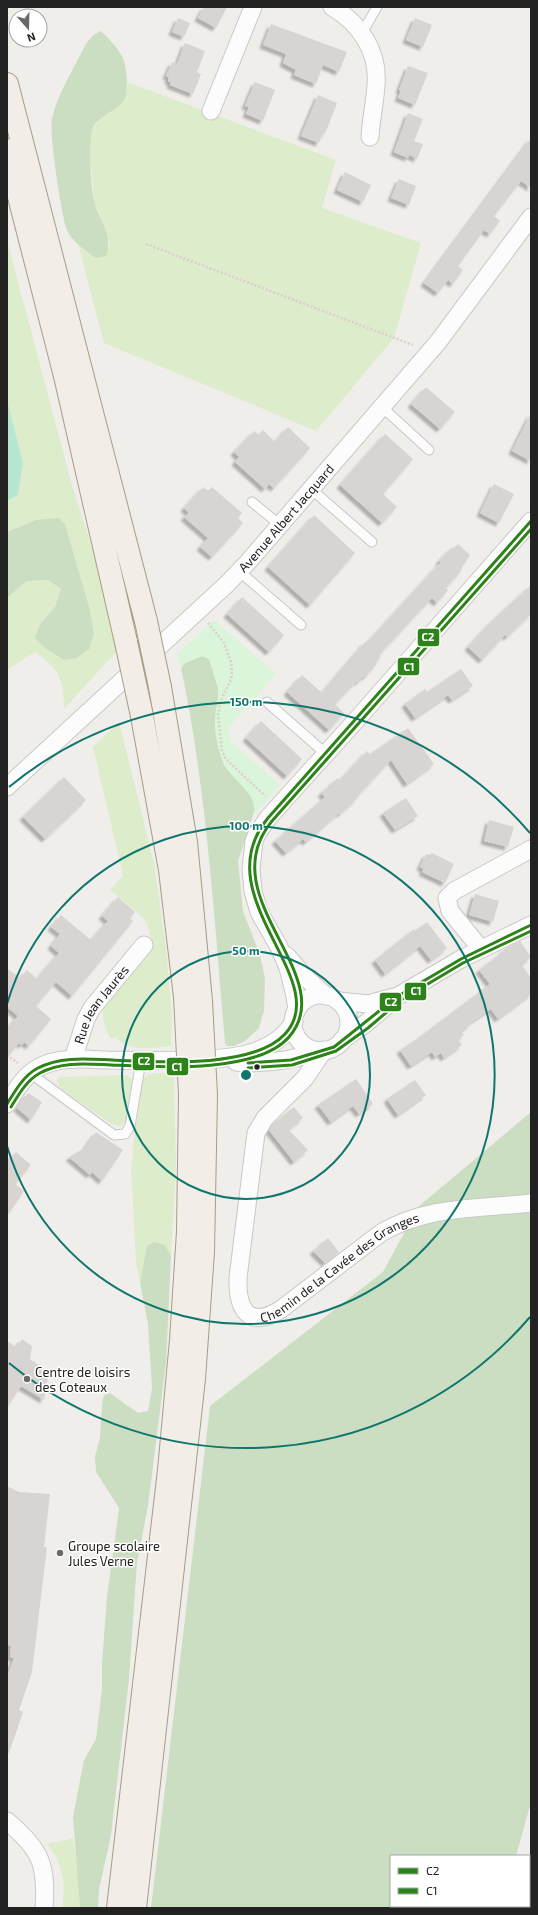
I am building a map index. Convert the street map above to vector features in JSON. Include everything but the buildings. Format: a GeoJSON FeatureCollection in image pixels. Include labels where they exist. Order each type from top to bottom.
{"type":"FeatureCollection","features":[{"type":"Feature","properties":{"kind":"main road"},"geometry":{"type":"LineString","coordinates":[[7,84],[146,621],[160,687],[186,842],[198,1094],[203,1252],[184,1476],[135,1908]]}},
{"type":"Feature","properties":{"kind":"main road"},"geometry":{"type":"LineString","coordinates":[[7,150],[65,376],[126,642],[142,716],[193,999]]}},
{"type":"Feature","properties":{"kind":"main road"},"geometry":{"type":"LineString","coordinates":[[118,1908],[163,1528],[177,1390],[198,1094]]}},
{"type":"Feature","properties":{"kind":"street"},"geometry":{"type":"LineString","coordinates":[[211,111],[253,7]]}},
{"type":"Feature","properties":{"kind":"street"},"geometry":{"type":"LineString","coordinates":[[332,7],[345,15],[362,33],[372,52],[377,75],[370,137]]}},
{"type":"Feature","properties":{"kind":"street","name":"Avenue Albert Jacquard"},"geometry":{"type":"LineString","coordinates":[[7,787],[239,571],[438,342],[531,217]]}},
{"type":"Feature","properties":{"kind":"street"},"geometry":{"type":"LineString","coordinates":[[322,1050],[307,1047],[300,1041],[295,1032],[295,1016],[290,975],[279,947],[263,920],[255,902],[251,869],[252,850],[256,834],[277,808],[531,521]]}},
{"type":"Feature","properties":{"kind":"street"},"geometry":{"type":"LineString","coordinates":[[481,948],[450,911],[447,898],[454,891],[531,849]]}},
{"type":"Feature","properties":{"kind":"street"},"geometry":{"type":"LineString","coordinates":[[218,1059],[250,1063],[274,1062],[296,1059],[334,1047],[365,1024],[398,996],[481,948],[531,925]]}},
{"type":"Feature","properties":{"kind":"street","name":"Rue Jean Jaurès"},"geometry":{"type":"LineString","coordinates":[[7,1104],[20,1084],[30,1073],[44,1065],[73,1059],[86,1019],[94,1004],[144,945]]}},
{"type":"Feature","properties":{"kind":"street"},"geometry":{"type":"LineString","coordinates":[[279,947],[306,978],[346,1011],[349,1021],[347,1032],[342,1040]]}},
{"type":"Feature","properties":{"kind":"street"},"geometry":{"type":"LineString","coordinates":[[73,1059],[141,1061],[218,1059],[243,1055],[263,1048],[280,1038],[309,998],[332,998],[368,1004],[398,996]]}},
{"type":"Feature","properties":{"kind":"street","name":"Chemin de la Cavée des Granges"},"geometry":{"type":"LineString","coordinates":[[322,1050],[305,1078],[265,1118],[256,1133],[238,1278],[239,1301],[249,1315],[256,1318],[262,1318],[280,1310],[381,1233],[398,1223],[443,1211],[531,1204]]}},
{"type":"Feature","properties":{"kind":"street"},"geometry":{"type":"LineString","coordinates":[[7,1821],[25,1838],[42,1865],[46,1884],[44,1908]]}},
{"type":"Feature","properties":{"kind":"lane"},"geometry":{"type":"LineString","coordinates":[[362,33],[377,7]]}},
{"type":"Feature","properties":{"kind":"lane"},"geometry":{"type":"LineString","coordinates":[[382,407],[429,450]]}},
{"type":"Feature","properties":{"kind":"lane"},"geometry":{"type":"LineString","coordinates":[[311,489],[372,542]]}},
{"type":"Feature","properties":{"kind":"lane"},"geometry":{"type":"LineString","coordinates":[[252,502],[280,525]]}},
{"type":"Feature","properties":{"kind":"lane"},"geometry":{"type":"LineString","coordinates":[[239,571],[301,625]]}},
{"type":"Feature","properties":{"kind":"lane"},"geometry":{"type":"LineString","coordinates":[[267,702],[326,754]]}},
{"type":"Feature","properties":{"kind":"lane"},"geometry":{"type":"LineString","coordinates":[[30,1073],[114,1135],[125,1134],[130,1126],[141,1061]]}},
{"type":"Feature","properties":{"kind":"path"},"geometry":{"type":"LineString","coordinates":[[146,244],[416,346]]}},
{"type":"Feature","properties":{"kind":"path"},"geometry":{"type":"LineString","coordinates":[[197,611],[224,643],[231,662],[232,674],[230,682],[221,700],[218,715],[222,751],[226,760],[277,808]]}},
{"type":"Feature","properties":{"kind":"green space"},"geometry":{"type":"Polygon","coordinates":[[[101,31],[115,46],[124,60],[127,87],[125,99],[122,103],[99,120],[92,129],[90,151],[94,201],[105,228],[108,241],[106,256],[95,258],[76,242],[67,230],[56,174],[52,141],[52,119],[59,97],[86,44],[92,36],[101,31]]]}},
{"type":"Feature","properties":{"kind":"green space"},"geometry":{"type":"Polygon","coordinates":[[[127,82],[336,160],[322,208],[421,243],[394,338],[316,431],[104,343],[78,244],[95,258],[110,246],[94,201],[91,163],[91,132],[102,116],[123,102],[128,87],[127,82]]]}},
{"type":"Feature","properties":{"kind":"green space"},"geometry":{"type":"Polygon","coordinates":[[[7,240],[73,489],[93,550],[117,651],[64,709],[63,690],[55,669],[35,652],[7,670],[7,598],[27,581],[48,580],[61,589],[55,607],[40,624],[94,634],[90,610],[65,524],[36,520],[7,532],[7,501],[18,495],[23,463],[7,400],[7,240]]]}},
{"type":"Feature","properties":{"kind":"green space"},"geometry":{"type":"Polygon","coordinates":[[[7,400],[23,463],[18,495],[7,501],[7,400]]]}},
{"type":"Feature","properties":{"kind":"green space"},"geometry":{"type":"Polygon","coordinates":[[[59,518],[65,524],[90,610],[94,634],[89,649],[77,658],[64,660],[45,648],[35,638],[40,624],[55,607],[61,589],[48,580],[27,581],[7,598],[7,532],[36,520],[59,518]]]}},
{"type":"Feature","properties":{"kind":"green space"},"geometry":{"type":"Polygon","coordinates":[[[214,620],[276,674],[229,727],[230,741],[280,785],[253,816],[253,801],[249,794],[227,769],[219,750],[215,723],[218,689],[216,678],[209,659],[202,656],[185,663],[181,668],[177,654],[214,620]]]}},
{"type":"Feature","properties":{"kind":"green space"},"geometry":{"type":"Polygon","coordinates":[[[202,656],[209,659],[218,688],[216,711],[224,765],[253,798],[255,809],[238,861],[243,911],[260,955],[265,978],[264,1011],[259,1028],[245,1041],[234,1046],[227,1046],[225,1043],[209,855],[190,714],[181,668],[185,663],[202,656]]]}},
{"type":"Feature","properties":{"kind":"green space"},"geometry":{"type":"Polygon","coordinates":[[[119,722],[154,863],[166,948],[172,1018],[171,1046],[141,1048],[127,1045],[115,1037],[111,1039],[103,1017],[103,1008],[111,994],[138,967],[145,957],[149,947],[150,936],[144,919],[110,890],[123,875],[93,747],[119,722]]]}},
{"type":"Feature","properties":{"kind":"green space"},"geometry":{"type":"Polygon","coordinates":[[[157,1073],[174,1074],[176,1166],[171,1256],[165,1245],[147,1246],[140,1283],[136,1261],[131,1169],[143,1079],[148,1075],[157,1073]]]}},
{"type":"Feature","properties":{"kind":"green space"},"geometry":{"type":"Polygon","coordinates":[[[127,1075],[132,1080],[126,1121],[120,1126],[111,1124],[60,1088],[57,1080],[60,1077],[127,1075]]]}},
{"type":"Feature","properties":{"kind":"green space"},"geometry":{"type":"Polygon","coordinates":[[[531,1112],[531,1802],[516,1855],[390,1855],[390,1907],[501,1908],[151,1908],[210,1406],[383,1272],[418,1207],[531,1112]]]}},
{"type":"Feature","properties":{"kind":"green space"},"geometry":{"type":"Polygon","coordinates":[[[154,1242],[165,1245],[171,1256],[166,1363],[148,1506],[137,1562],[129,1679],[111,1835],[99,1890],[98,1908],[80,1908],[73,1817],[84,1760],[96,1739],[102,1689],[102,1663],[107,1597],[119,1508],[96,1472],[95,1456],[100,1438],[104,1395],[110,1393],[138,1413],[148,1411],[152,1388],[148,1324],[140,1283],[147,1246],[154,1242]]]}},
{"type":"Feature","properties":{"kind":"green space"},"geometry":{"type":"Polygon","coordinates":[[[73,1838],[78,1874],[80,1908],[62,1908],[64,1891],[62,1874],[57,1859],[47,1844],[73,1838]]]}},
{"type":"Feature","properties":{"kind":"transit line","name":"C2"},"geometry":{"type":"LineString","coordinates":[[7,1104],[20,1084],[28,1075],[47,1064],[75,1059],[178,1062],[228,1058],[251,1053],[270,1045],[285,1034],[296,1012],[294,988],[284,962],[258,906],[250,877],[252,847],[268,818],[531,521]]}},
{"type":"Feature","properties":{"kind":"transit line","name":"C1"},"geometry":{"type":"LineString","coordinates":[[11,1107],[31,1079],[48,1069],[75,1064],[179,1067],[230,1063],[254,1057],[274,1049],[289,1037],[301,1013],[300,988],[290,962],[264,907],[256,878],[257,850],[272,821],[531,529]]}},
{"type":"Feature","properties":{"kind":"transit line","name":"C2"},"geometry":{"type":"LineString","coordinates":[[248,1063],[291,1060],[334,1047],[398,996],[461,959],[531,925]]}},
{"type":"Feature","properties":{"kind":"transit line","name":"C1"},"geometry":{"type":"LineString","coordinates":[[248,1068],[292,1065],[336,1051],[368,1028],[401,1000],[463,963],[531,931]]}},
{"type":"Feature","properties":{"kind":"place","name":"Centre de loisirs des Coteaux"},"geometry":{"type":"Point","coordinates":[27,1379]}},
{"type":"Feature","properties":{"kind":"place","name":"Groupe scolaire Jules Verne"},"geometry":{"type":"Point","coordinates":[60,1553]}}]}
